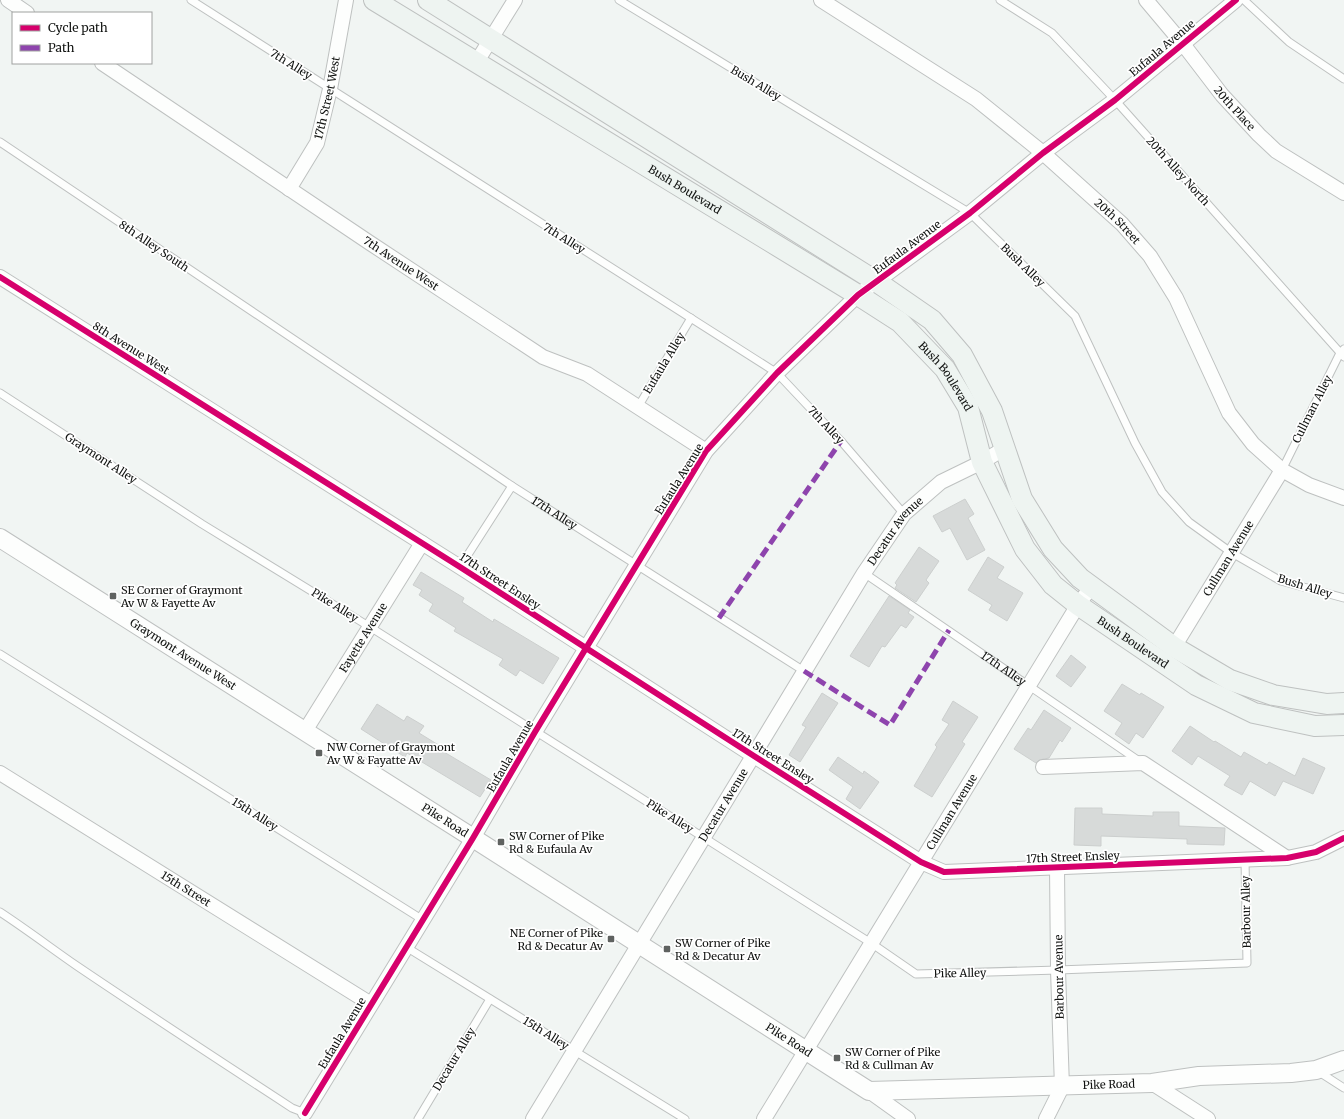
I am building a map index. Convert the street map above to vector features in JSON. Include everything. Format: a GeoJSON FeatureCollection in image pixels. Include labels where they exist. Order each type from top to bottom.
{"type":"FeatureCollection","features":[{"type":"Feature","properties":{"kind":"main road","name":"Bush Boulevard"},"geometry":{"type":"LineString","coordinates":[[374,0],[900,322],[945,370],[968,408],[982,462],[1025,549],[1054,585],[1078,605],[1196,685],[1254,713],[1315,726],[1344,725]]}},
{"type":"Feature","properties":{"kind":"main road","name":"Bush Boulevard"},"geometry":{"type":"LineString","coordinates":[[428,0],[877,282],[932,320],[962,355],[992,411],[1022,499],[1053,549],[1080,578],[1091,587],[1174,647],[1230,680],[1266,692],[1327,704],[1344,702]]}},
{"type":"Feature","properties":{"kind":"street"},"geometry":{"type":"LineString","coordinates":[[8,0],[26,12]]}},
{"type":"Feature","properties":{"kind":"street","name":"17th Street West"},"geometry":{"type":"LineString","coordinates":[[290,189],[317,143],[330,89],[346,0]]}},
{"type":"Feature","properties":{"kind":"street"},"geometry":{"type":"LineString","coordinates":[[476,63],[515,0]]}},
{"type":"Feature","properties":{"kind":"street","name":"20th Street"},"geometry":{"type":"LineString","coordinates":[[821,0],[976,99],[1043,153],[1122,224],[1150,256],[1176,298],[1229,413],[1254,444],[1282,470],[1309,485],[1344,498]]}},
{"type":"Feature","properties":{"kind":"street","name":"20th Place"},"geometry":{"type":"LineString","coordinates":[[1146,0],[1184,44],[1222,95],[1259,135],[1276,151],[1344,193]]}},
{"type":"Feature","properties":{"kind":"street","name":"Eufaula Avenue"},"geometry":{"type":"LineString","coordinates":[[305,1113],[474,838],[535,732],[587,649],[706,451],[777,373],[858,295],[970,213],[1043,153],[1115,100],[1236,0]]}},
{"type":"Feature","properties":{"kind":"street","name":"7th Avenue West"},"geometry":{"type":"LineString","coordinates":[[103,64],[543,357],[587,374],[706,451]]}},
{"type":"Feature","properties":{"kind":"street","name":"8th Avenue West"},"geometry":{"type":"LineString","coordinates":[[0,277],[252,436]]}},
{"type":"Feature","properties":{"kind":"street","name":"17th Street Ensley"},"geometry":{"type":"LineString","coordinates":[[252,436],[460,567],[921,862],[944,872],[1288,858],[1316,852],[1344,838]]}},
{"type":"Feature","properties":{"kind":"street","name":"Decatur Avenue"},"geometry":{"type":"LineString","coordinates":[[533,1119],[864,573],[904,514],[941,482],[982,462],[1005,448]]}},
{"type":"Feature","properties":{"kind":"street","name":"Cullman Avenue"},"geometry":{"type":"LineString","coordinates":[[1174,647],[1282,470]]}},
{"type":"Feature","properties":{"kind":"street","name":"Graymont Avenue West"},"geometry":{"type":"LineString","coordinates":[[0,538],[305,731]]}},
{"type":"Feature","properties":{"kind":"street","name":"Fayette Avenue"},"geometry":{"type":"LineString","coordinates":[[305,731],[422,543]]}},
{"type":"Feature","properties":{"kind":"street","name":"Cullman Avenue"},"geometry":{"type":"LineString","coordinates":[[764,1119],[1078,605],[1091,587]]}},
{"type":"Feature","properties":{"kind":"street","name":"Pike Road"},"geometry":{"type":"LineString","coordinates":[[305,731],[869,1092],[1152,1084],[1199,1076],[1291,1073],[1316,1070],[1344,1060]]}},
{"type":"Feature","properties":{"kind":"street"},"geometry":{"type":"LineString","coordinates":[[1043,767],[1143,763]]}},
{"type":"Feature","properties":{"kind":"street","name":"17th Alley"},"geometry":{"type":"LineString","coordinates":[[1143,763],[1288,858]]}},
{"type":"Feature","properties":{"kind":"street","name":"15th Street"},"geometry":{"type":"LineString","coordinates":[[0,773],[371,1004]]}},
{"type":"Feature","properties":{"kind":"street","name":"Barbour Avenue"},"geometry":{"type":"LineString","coordinates":[[1057,867],[1058,970],[1062,1087]]}},
{"type":"Feature","properties":{"kind":"street"},"geometry":{"type":"LineString","coordinates":[[1152,1084],[1208,1119]]}},
{"type":"Feature","properties":{"kind":"street"},"geometry":{"type":"LineString","coordinates":[[1046,1119],[1062,1087]]}},
{"type":"Feature","properties":{"kind":"street"},"geometry":{"type":"LineString","coordinates":[[869,1092],[908,1119]]}},
{"type":"Feature","properties":{"kind":"lane","name":"7th Alley"},"geometry":{"type":"LineString","coordinates":[[191,0],[777,373],[841,441],[904,514]]}},
{"type":"Feature","properties":{"kind":"lane","name":"Bush Alley"},"geometry":{"type":"LineString","coordinates":[[619,0],[970,213],[1075,316],[1135,443],[1162,492],[1189,522],[1232,553],[1281,581],[1344,598]]}},
{"type":"Feature","properties":{"kind":"lane","name":"20th Alley North"},"geometry":{"type":"LineString","coordinates":[[1000,0],[1052,33],[1115,100],[1343,353]]}},
{"type":"Feature","properties":{"kind":"lane"},"geometry":{"type":"LineString","coordinates":[[1244,0],[1289,42],[1344,79]]}},
{"type":"Feature","properties":{"kind":"lane","name":"8th Alley South"},"geometry":{"type":"LineString","coordinates":[[0,142],[307,350]]}},
{"type":"Feature","properties":{"kind":"lane","name":"Eufaula Alley"},"geometry":{"type":"LineString","coordinates":[[638,407],[691,318]]}},
{"type":"Feature","properties":{"kind":"lane","name":"17th Alley"},"geometry":{"type":"LineString","coordinates":[[307,350],[512,486],[804,671]]}},
{"type":"Feature","properties":{"kind":"lane","name":"Cullman Alley"},"geometry":{"type":"LineString","coordinates":[[1282,470],[1343,353]]}},
{"type":"Feature","properties":{"kind":"lane","name":"Graymont Alley"},"geometry":{"type":"LineString","coordinates":[[0,393],[202,524]]}},
{"type":"Feature","properties":{"kind":"lane"},"geometry":{"type":"LineString","coordinates":[[460,567],[512,486]]}},
{"type":"Feature","properties":{"kind":"lane","name":"Pike Alley"},"geometry":{"type":"LineString","coordinates":[[202,524],[370,627],[871,943],[916,974],[1247,963]]}},
{"type":"Feature","properties":{"kind":"lane","name":"17th Alley"},"geometry":{"type":"LineString","coordinates":[[864,573],[1143,763]]}},
{"type":"Feature","properties":{"kind":"lane","name":"15th Alley"},"geometry":{"type":"LineString","coordinates":[[0,654],[423,920]]}},
{"type":"Feature","properties":{"kind":"lane","name":"Barbour Alley"},"geometry":{"type":"LineString","coordinates":[[1244,860],[1247,963]]}},
{"type":"Feature","properties":{"kind":"lane"},"geometry":{"type":"LineString","coordinates":[[0,912],[208,1054],[292,1108],[305,1113]]}},
{"type":"Feature","properties":{"kind":"lane","name":"15th Alley"},"geometry":{"type":"LineString","coordinates":[[406,948],[685,1119]]}},
{"type":"Feature","properties":{"kind":"lane","name":"Decatur Alley"},"geometry":{"type":"LineString","coordinates":[[418,1119],[490,999]]}},
{"type":"Feature","properties":{"kind":"lane"},"geometry":{"type":"LineString","coordinates":[[1316,1070],[1344,1088]]}},
{"type":"Feature","properties":{"kind":"building"},"geometry":{"type":"Polygon","coordinates":[[[965,499],[974,514],[968,518],[985,550],[967,560],[950,528],[942,532],[933,516],[965,499]]]}},
{"type":"Feature","properties":{"kind":"building"},"geometry":{"type":"Polygon","coordinates":[[[919,547],[939,561],[926,580],[929,583],[916,602],[895,588],[897,585],[895,583],[919,547]]]}},
{"type":"Feature","properties":{"kind":"building"},"geometry":{"type":"Polygon","coordinates":[[[988,557],[1004,567],[997,578],[1023,593],[1007,621],[989,610],[992,605],[968,590],[988,557]]]}},
{"type":"Feature","properties":{"kind":"building"},"geometry":{"type":"Polygon","coordinates":[[[421,572],[464,598],[462,602],[493,622],[494,619],[559,658],[543,684],[520,670],[516,676],[499,665],[503,659],[454,631],[456,628],[429,611],[433,604],[419,595],[422,590],[413,585],[421,572]]]}},
{"type":"Feature","properties":{"kind":"building"},"geometry":{"type":"Polygon","coordinates":[[[889,596],[910,610],[908,613],[914,617],[906,628],[901,625],[885,647],[882,646],[869,667],[850,656],[889,596]]]}},
{"type":"Feature","properties":{"kind":"building"},"geometry":{"type":"Polygon","coordinates":[[[1071,655],[1086,667],[1071,687],[1056,676],[1071,655]]]}},
{"type":"Feature","properties":{"kind":"building"},"geometry":{"type":"Polygon","coordinates":[[[1122,684],[1140,695],[1141,693],[1164,707],[1143,738],[1136,733],[1129,744],[1115,734],[1122,723],[1104,711],[1122,684]]]}},
{"type":"Feature","properties":{"kind":"building"},"geometry":{"type":"Polygon","coordinates":[[[822,693],[838,703],[800,762],[789,755],[806,727],[802,725],[822,693]]]}},
{"type":"Feature","properties":{"kind":"building"},"geometry":{"type":"Polygon","coordinates":[[[953,701],[978,717],[962,742],[965,744],[932,797],[914,786],[937,747],[935,745],[949,724],[942,720],[953,701]]]}},
{"type":"Feature","properties":{"kind":"building"},"geometry":{"type":"Polygon","coordinates":[[[377,704],[404,721],[407,716],[424,726],[419,733],[445,749],[444,752],[491,780],[480,797],[407,753],[405,757],[361,729],[377,704]]]}},
{"type":"Feature","properties":{"kind":"building"},"geometry":{"type":"Polygon","coordinates":[[[1044,710],[1071,728],[1062,742],[1060,740],[1049,758],[1039,760],[1036,763],[1014,749],[1028,728],[1031,730],[1044,710]]]}},
{"type":"Feature","properties":{"kind":"building"},"geometry":{"type":"Polygon","coordinates":[[[1190,726],[1214,742],[1215,741],[1241,757],[1244,752],[1267,765],[1269,762],[1295,776],[1303,758],[1325,768],[1313,794],[1283,781],[1275,796],[1250,781],[1242,795],[1224,785],[1230,776],[1198,756],[1192,765],[1172,751],[1190,726]]]}},
{"type":"Feature","properties":{"kind":"building"},"geometry":{"type":"Polygon","coordinates":[[[838,757],[863,774],[864,771],[879,782],[860,809],[846,799],[853,787],[829,770],[838,757]]]}},
{"type":"Feature","properties":{"kind":"building"},"geometry":{"type":"Polygon","coordinates":[[[1075,808],[1102,808],[1102,814],[1153,816],[1153,812],[1179,812],[1179,826],[1225,828],[1224,845],[1187,844],[1187,839],[1101,836],[1101,846],[1074,845],[1075,808]]]}},
{"type":"Feature","properties":{"kind":"marked path"},"geometry":{"type":"LineString","coordinates":[[719,618],[841,441]]}},
{"type":"Feature","properties":{"kind":"marked path"},"geometry":{"type":"LineString","coordinates":[[804,671],[890,725],[949,630]]}},
{"type":"Feature","properties":{"kind":"cycle path"},"geometry":{"type":"LineString","coordinates":[[305,1113],[473,838],[535,732],[706,451],[777,373],[858,295],[970,213],[1043,153],[1115,100],[1236,0]]}},
{"type":"Feature","properties":{"kind":"cycle path"},"geometry":{"type":"LineString","coordinates":[[0,277],[460,567],[921,862],[944,872],[1287,858],[1316,852],[1344,838]]}},
{"type":"Feature","properties":{"kind":"place","name":"SE Corner of Graymont Av W & Fayette Av"},"geometry":{"type":"Point","coordinates":[113,596]}},
{"type":"Feature","properties":{"kind":"place","name":"NW Corner of Graymont Av W & Fayatte Av"},"geometry":{"type":"Point","coordinates":[319,753]}},
{"type":"Feature","properties":{"kind":"place","name":"SW Corner of Pike Rd & Eufaula Av"},"geometry":{"type":"Point","coordinates":[501,842]}},
{"type":"Feature","properties":{"kind":"place","name":"NE Corner of Pike Rd & Decatur Av"},"geometry":{"type":"Point","coordinates":[611,939]}},
{"type":"Feature","properties":{"kind":"place","name":"SW Corner of Pike Rd & Decatur Av"},"geometry":{"type":"Point","coordinates":[667,949]}},
{"type":"Feature","properties":{"kind":"place","name":"SW Corner of Pike Rd & Cullman Av"},"geometry":{"type":"Point","coordinates":[837,1058]}}]}
